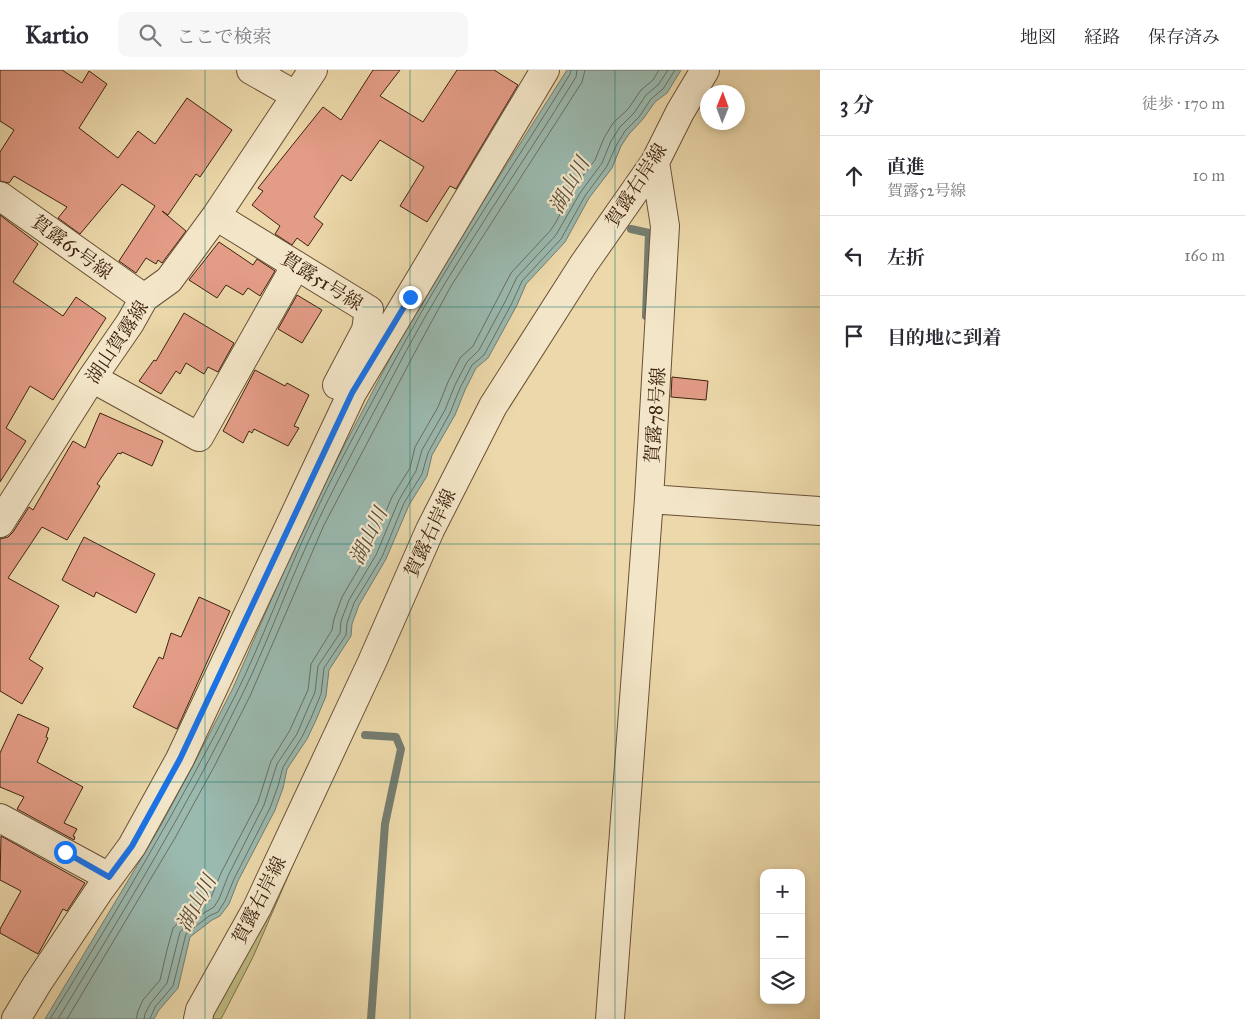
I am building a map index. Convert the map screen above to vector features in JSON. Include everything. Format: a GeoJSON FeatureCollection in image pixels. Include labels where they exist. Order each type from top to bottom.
{"type":"FeatureCollection","features":[{"type":"Feature","properties":{"kind":"street"},"geometry":{"type":"LineString","coordinates":[[251,70],[295,95]]}},
{"type":"Feature","properties":{"kind":"street","name":"湖山賀露線"},"geometry":{"type":"LineString","coordinates":[[0,523],[9,489],[92,378],[130,323],[144,298],[169,280],[216,216],[313,70]]}},
{"type":"Feature","properties":{"kind":"street","name":"賀露右岸線"},"geometry":{"type":"LineString","coordinates":[[198,1019],[200,1010],[257,908],[372,662],[430,530],[493,406],[582,265],[655,162],[680,112],[705,70]]}},
{"type":"Feature","properties":{"kind":"street"},"geometry":{"type":"LineString","coordinates":[[16,1019],[37,984],[132,846],[180,759],[352,393],[533,75]]}},
{"type":"Feature","properties":{"kind":"street","name":"賀露78号線"},"geometry":{"type":"LineString","coordinates":[[610,1019],[650,499],[665,226],[655,162]]}},
{"type":"Feature","properties":{"kind":"street","name":"賀露65号線"},"geometry":{"type":"LineString","coordinates":[[0,196],[144,298]]}},
{"type":"Feature","properties":{"kind":"street","name":"賀露51号線"},"geometry":{"type":"LineString","coordinates":[[216,216],[369,310],[366,330],[337,385],[352,393]]}},
{"type":"Feature","properties":{"kind":"street"},"geometry":{"type":"LineString","coordinates":[[92,378],[199,437],[296,265]]}},
{"type":"Feature","properties":{"kind":"street"},"geometry":{"type":"LineString","coordinates":[[650,499],[820,511]]}},
{"type":"Feature","properties":{"kind":"street"},"geometry":{"type":"LineString","coordinates":[[0,818],[109,877]]}},
{"type":"Feature","properties":{"kind":"shaded area"},"geometry":{"type":"Polygon","coordinates":[[[309,828],[253,957],[221,1019],[206,1019],[309,828]]]}},
{"type":"Feature","properties":{"kind":"water","name":"湖山川"},"geometry":{"type":"Polygon","coordinates":[[[567,70],[681,70],[667,93],[655,102],[629,134],[621,146],[612,168],[589,198],[565,242],[526,284],[517,305],[488,358],[476,368],[455,415],[432,455],[427,476],[409,505],[386,559],[359,605],[352,624],[351,636],[329,670],[326,696],[316,720],[307,739],[287,769],[275,810],[238,881],[229,904],[220,916],[190,937],[178,988],[159,1010],[154,1019],[45,1019],[159,829],[198,756],[233,688],[307,517],[397,345],[435,277],[567,70]]]}},
{"type":"Feature","properties":{"kind":"building"},"geometry":{"type":"Polygon","coordinates":[[[0,70],[62,70],[82,83],[89,71],[107,84],[79,128],[118,158],[138,131],[155,144],[187,98],[232,130],[200,177],[196,174],[168,215],[162,211],[186,231],[162,263],[158,260],[156,264],[146,258],[136,273],[119,261],[155,206],[122,184],[80,234],[58,218],[67,207],[14,176],[9,183],[0,181],[0,152],[14,130],[0,121],[0,70]]]}},
{"type":"Feature","properties":{"kind":"building"},"geometry":{"type":"Polygon","coordinates":[[[373,70],[400,70],[380,96],[423,122],[457,70],[494,70],[518,85],[456,189],[450,186],[427,222],[400,206],[424,167],[380,140],[351,181],[342,175],[314,217],[323,224],[308,246],[297,238],[292,245],[275,234],[280,226],[252,205],[263,191],[258,188],[323,107],[341,120],[373,70]]]}},
{"type":"Feature","properties":{"kind":"building"},"geometry":{"type":"Polygon","coordinates":[[[0,215],[38,244],[13,282],[63,316],[76,297],[106,318],[53,400],[30,386],[6,428],[26,441],[0,482],[0,215]]]}},
{"type":"Feature","properties":{"kind":"building"},"geometry":{"type":"Polygon","coordinates":[[[219,242],[253,265],[257,259],[275,271],[260,296],[248,288],[243,295],[226,285],[217,298],[189,280],[219,242]]]}},
{"type":"Feature","properties":{"kind":"building"},"geometry":{"type":"Polygon","coordinates":[[[297,295],[322,310],[302,343],[278,329],[297,295]]]}},
{"type":"Feature","properties":{"kind":"building"},"geometry":{"type":"Polygon","coordinates":[[[184,313],[234,343],[218,372],[208,367],[204,374],[186,363],[180,374],[176,371],[161,394],[139,381],[154,360],[156,361],[184,313]]]}},
{"type":"Feature","properties":{"kind":"building"},"geometry":{"type":"Polygon","coordinates":[[[255,370],[285,386],[287,383],[309,395],[294,426],[299,428],[288,446],[254,429],[252,433],[249,431],[243,443],[223,431],[255,370]]]}},
{"type":"Feature","properties":{"kind":"building"},"geometry":{"type":"Polygon","coordinates":[[[672,377],[708,381],[706,400],[671,397],[672,377]]]}},
{"type":"Feature","properties":{"kind":"building"},"geometry":{"type":"Polygon","coordinates":[[[100,413],[163,441],[152,466],[122,452],[121,454],[118,453],[97,484],[100,486],[67,540],[42,527],[8,578],[59,606],[29,659],[43,668],[22,704],[0,691],[0,539],[8,537],[13,532],[29,507],[33,510],[73,441],[85,448],[100,413]]]}},
{"type":"Feature","properties":{"kind":"building"},"geometry":{"type":"Polygon","coordinates":[[[84,537],[155,574],[136,613],[96,592],[94,597],[62,580],[84,537]]]}},
{"type":"Feature","properties":{"kind":"building"},"geometry":{"type":"Polygon","coordinates":[[[199,597],[230,611],[177,729],[133,707],[159,657],[163,659],[171,633],[181,637],[199,597]]]}},
{"type":"Feature","properties":{"kind":"building"},"geometry":{"type":"Polygon","coordinates":[[[18,714],[49,728],[46,737],[48,738],[37,762],[83,787],[64,823],[77,829],[73,836],[75,837],[74,840],[17,809],[24,797],[0,787],[0,753],[18,714]]]}},
{"type":"Feature","properties":{"kind":"building"},"geometry":{"type":"Polygon","coordinates":[[[1,836],[85,883],[67,911],[63,909],[38,954],[0,933],[0,929],[21,891],[0,880],[1,836]]]}},
{"type":"Feature","properties":{"kind":"waterway"},"geometry":{"type":"LineString","coordinates":[[631,229],[649,233],[646,316]]}},
{"type":"Feature","properties":{"kind":"waterway"},"geometry":{"type":"LineString","coordinates":[[365,735],[396,737],[401,749],[385,824],[371,1019]]}},
{"type":"Feature","properties":{"kind":"route"},"geometry":{"type":"LineString","coordinates":[[65,852],[109,877],[132,846],[180,759],[352,393],[410,297]]}}]}
